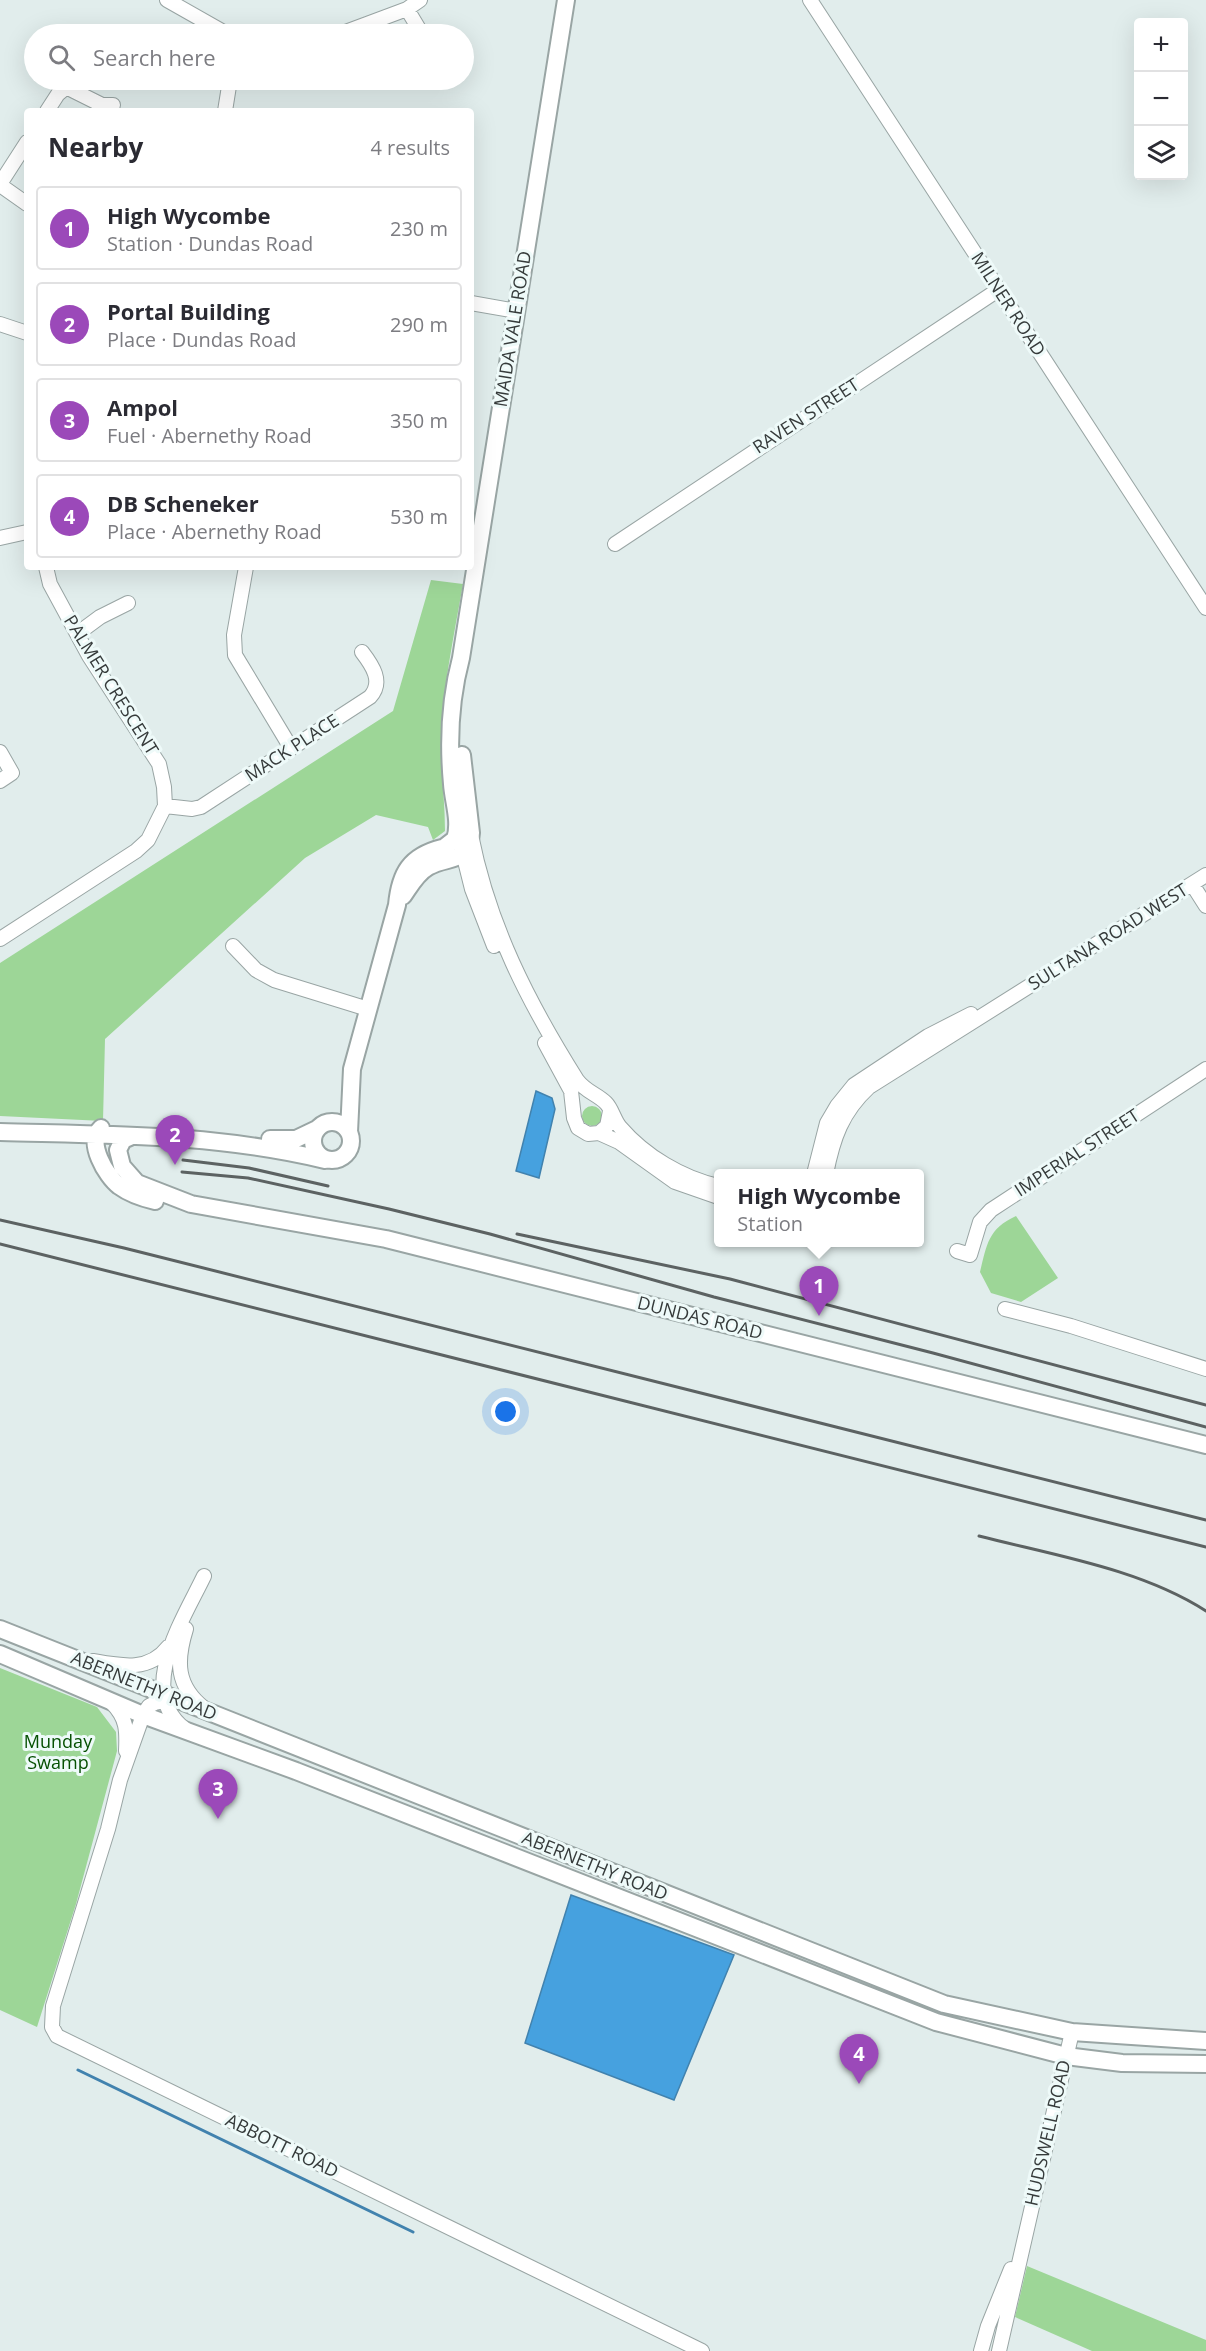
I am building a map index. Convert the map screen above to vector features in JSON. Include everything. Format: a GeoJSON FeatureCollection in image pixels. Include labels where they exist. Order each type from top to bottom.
{"type":"FeatureCollection","features":[{"type":"Feature","properties":{"kind":"main road","name":"MAIDA VALE ROAD"},"geometry":{"type":"LineString","coordinates":[[459,849],[463,774],[462,658],[566,0]]}},
{"type":"Feature","properties":{"kind":"main road"},"geometry":{"type":"LineString","coordinates":[[325,1160],[319,1156],[313,1146],[314,1134],[335,1112],[352,1069],[397,905],[423,870],[459,849]]}},
{"type":"Feature","properties":{"kind":"main road"},"geometry":{"type":"LineString","coordinates":[[1,1126],[104,1131],[185,1128],[272,1144],[325,1160],[338,1160],[348,1152],[351,1145],[349,1132],[352,1069]]}},
{"type":"Feature","properties":{"kind":"main road"},"geometry":{"type":"LineString","coordinates":[[1,1126],[76,1135],[104,1131],[132,1136],[272,1144],[296,1139],[334,1122],[349,1132]]}},
{"type":"Feature","properties":{"kind":"main road"},"geometry":{"type":"LineString","coordinates":[[104,1131],[97,1148],[107,1174]]}},
{"type":"Feature","properties":{"kind":"main road","name":"DUNDAS ROAD"},"geometry":{"type":"LineString","coordinates":[[104,1131],[122,1166],[137,1183],[191,1204]]}},
{"type":"Feature","properties":{"kind":"main road","name":"DUNDAS ROAD"},"geometry":{"type":"LineString","coordinates":[[76,1135],[119,1186],[140,1197],[167,1204],[191,1204],[386,1239],[1206,1445]]}},
{"type":"Feature","properties":{"kind":"main road"},"geometry":{"type":"LineString","coordinates":[[118,1156],[120,1143],[132,1136]]}},
{"type":"Feature","properties":{"kind":"main road","name":"ABERNETHY ROAD"},"geometry":{"type":"LineString","coordinates":[[0,1629],[142,1685],[156,1706],[189,1732],[305,1775],[936,2022],[1066,2056],[1122,2062],[1206,2064]]}},
{"type":"Feature","properties":{"kind":"main road","name":"ABERNETHY ROAD"},"geometry":{"type":"LineString","coordinates":[[0,1654],[100,1696],[156,1706],[186,1703],[944,2004],[1072,2032],[1206,2041]]}},
{"type":"Feature","properties":{"kind":"street"},"geometry":{"type":"LineString","coordinates":[[167,0],[209,24]]}},
{"type":"Feature","properties":{"kind":"street"},"geometry":{"type":"LineString","coordinates":[[367,24],[407,9],[420,0]]}},
{"type":"Feature","properties":{"kind":"street","name":"MILNER ROAD"},"geometry":{"type":"LineString","coordinates":[[814,1],[998,290],[1206,608]]}},
{"type":"Feature","properties":{"kind":"street"},"geometry":{"type":"LineString","coordinates":[[407,9],[416,24]]}},
{"type":"Feature","properties":{"kind":"street"},"geometry":{"type":"LineString","coordinates":[[49,108],[63,90]]}},
{"type":"Feature","properties":{"kind":"street"},"geometry":{"type":"LineString","coordinates":[[72,90],[102,105],[113,105]]}},
{"type":"Feature","properties":{"kind":"street"},"geometry":{"type":"LineString","coordinates":[[225,108],[228,90]]}},
{"type":"Feature","properties":{"kind":"street"},"geometry":{"type":"LineString","coordinates":[[24,147],[0,184],[24,202]]}},
{"type":"Feature","properties":{"kind":"street","name":"RAVEN STREET"},"geometry":{"type":"LineString","coordinates":[[615,544],[998,290]]}},
{"type":"Feature","properties":{"kind":"street"},"geometry":{"type":"LineString","coordinates":[[474,304],[516,311]]}},
{"type":"Feature","properties":{"kind":"street"},"geometry":{"type":"LineString","coordinates":[[0,324],[24,332]]}},
{"type":"Feature","properties":{"kind":"street"},"geometry":{"type":"LineString","coordinates":[[0,538],[24,533]]}},
{"type":"Feature","properties":{"kind":"street","name":"PALMER CRESCENT"},"geometry":{"type":"LineString","coordinates":[[47,570],[50,584],[77,634],[159,764],[165,787],[165,806]]}},
{"type":"Feature","properties":{"kind":"street"},"geometry":{"type":"LineString","coordinates":[[245,570],[234,635],[235,655],[291,748]]}},
{"type":"Feature","properties":{"kind":"street"},"geometry":{"type":"LineString","coordinates":[[77,634],[100,617],[128,603]]}},
{"type":"Feature","properties":{"kind":"street","name":"MACK PLACE"},"geometry":{"type":"LineString","coordinates":[[165,806],[192,809],[201,807],[375,692],[377,687],[375,674],[362,652]]}},
{"type":"Feature","properties":{"kind":"street"},"geometry":{"type":"LineString","coordinates":[[0,752],[12,773],[0,781]]}},
{"type":"Feature","properties":{"kind":"street"},"geometry":{"type":"LineString","coordinates":[[0,939],[135,851],[154,830],[165,806]]}},
{"type":"Feature","properties":{"kind":"street"},"geometry":{"type":"LineString","coordinates":[[459,849],[525,988],[577,1080],[588,1092],[605,1102],[624,1132],[667,1165],[691,1178],[714,1185]]}},
{"type":"Feature","properties":{"kind":"street"},"geometry":{"type":"LineString","coordinates":[[459,849],[479,909],[502,962],[571,1091],[575,1123],[583,1131],[599,1133],[619,1142],[675,1182],[714,1196]]}},
{"type":"Feature","properties":{"kind":"street","name":"SULTANA ROAD WEST"},"geometry":{"type":"LineString","coordinates":[[1009,999],[1206,875]]}},
{"type":"Feature","properties":{"kind":"street"},"geometry":{"type":"LineString","coordinates":[[1192,884],[1206,906]]}},
{"type":"Feature","properties":{"kind":"street"},"geometry":{"type":"LineString","coordinates":[[233,946],[256,970],[274,980],[368,1009]]}},
{"type":"Feature","properties":{"kind":"street"},"geometry":{"type":"LineString","coordinates":[[815,1169],[827,1124],[837,1106],[854,1085],[951,1023],[1009,999]]}},
{"type":"Feature","properties":{"kind":"street"},"geometry":{"type":"LineString","coordinates":[[827,1169],[836,1131],[841,1120],[859,1096],[875,1082],[1009,999]]}},
{"type":"Feature","properties":{"kind":"street","name":"IMPERIAL STREET"},"geometry":{"type":"LineString","coordinates":[[970,1255],[980,1222],[991,1210],[1206,1068]]}},
{"type":"Feature","properties":{"kind":"street"},"geometry":{"type":"LineString","coordinates":[[574,1113],[582,1100],[597,1098]]}},
{"type":"Feature","properties":{"kind":"street"},"geometry":{"type":"LineString","coordinates":[[599,1133],[608,1126],[610,1111]]}},
{"type":"Feature","properties":{"kind":"street"},"geometry":{"type":"LineString","coordinates":[[1005,1310],[1071,1326],[1206,1369]]}},
{"type":"Feature","properties":{"kind":"street"},"geometry":{"type":"LineString","coordinates":[[156,1706],[173,1641],[204,1576],[182,1641],[178,1666],[182,1681],[190,1694],[204,1708],[218,1716]]}},
{"type":"Feature","properties":{"kind":"street"},"geometry":{"type":"LineString","coordinates":[[73,1658],[132,1666],[148,1664],[160,1657],[173,1641]]}},
{"type":"Feature","properties":{"kind":"street"},"geometry":{"type":"LineString","coordinates":[[100,1696],[113,1704],[121,1713],[127,1728],[126,1751],[120,1780]]}},
{"type":"Feature","properties":{"kind":"street","name":"ABBOTT ROAD"},"geometry":{"type":"LineString","coordinates":[[156,1706],[120,1780],[108,1829],[53,2006],[52,2027],[57,2036],[702,2351]]}},
{"type":"Feature","properties":{"kind":"street","name":"ABBOTT ROAD"},"geometry":{"type":"LineString","coordinates":[[108,1829],[156,1706]]}},
{"type":"Feature","properties":{"kind":"street","name":"HUDSWELL ROAD"},"geometry":{"type":"LineString","coordinates":[[999,2351],[1072,2032]]}},
{"type":"Feature","properties":{"kind":"street","name":"HUDSWELL ROAD"},"geometry":{"type":"LineString","coordinates":[[981,2351],[988,2326],[1025,2234]]}},
{"type":"Feature","properties":{"kind":"green space"},"geometry":{"type":"Polygon","coordinates":[[[431,580],[463,584],[449,663],[442,724],[441,755],[445,831],[433,840],[428,827],[376,815],[305,858],[105,1039],[103,1121],[0,1116],[0,963],[393,711],[431,580]]]}},
{"type":"Feature","properties":{"kind":"green space"},"geometry":{"type":"Polygon","coordinates":[[[592,1106],[599,1109],[602,1116],[599,1123],[592,1126],[585,1123],[582,1116],[585,1109],[592,1106]]]}},
{"type":"Feature","properties":{"kind":"green space"},"geometry":{"type":"Polygon","coordinates":[[[1016,1216],[1058,1278],[1021,1302],[991,1293],[980,1272],[990,1238],[1000,1226],[1016,1216]]]}},
{"type":"Feature","properties":{"kind":"green space","name":"Munday Swamp"},"geometry":{"type":"Polygon","coordinates":[[[0,1668],[97,1707],[116,1732],[117,1751],[76,1904],[37,2027],[0,2010],[0,1668]]]}},
{"type":"Feature","properties":{"kind":"green space"},"geometry":{"type":"Polygon","coordinates":[[[1027,2266],[1206,2340],[1206,2351],[1092,2351],[1015,2317],[1027,2266]]]}},
{"type":"Feature","properties":{"kind":"water"},"geometry":{"type":"Polygon","coordinates":[[[536,1091],[552,1098],[555,1109],[539,1178],[516,1171],[536,1091]]]}},
{"type":"Feature","properties":{"kind":"water"},"geometry":{"type":"Polygon","coordinates":[[[571,1895],[734,1955],[674,2100],[525,2043],[571,1895]]]}},
{"type":"Feature","properties":{"kind":"waterway"},"geometry":{"type":"LineString","coordinates":[[78,2070],[413,2232]]}},
{"type":"Feature","properties":{"kind":"railway"},"geometry":{"type":"LineString","coordinates":[[183,1160],[249,1168],[328,1186]]}},
{"type":"Feature","properties":{"kind":"railway"},"geometry":{"type":"LineString","coordinates":[[182,1172],[248,1178],[490,1234],[714,1297],[933,1353],[1206,1427]]}},
{"type":"Feature","properties":{"kind":"railway"},"geometry":{"type":"LineString","coordinates":[[0,1220],[124,1248],[1206,1520]]}},
{"type":"Feature","properties":{"kind":"railway"},"geometry":{"type":"LineString","coordinates":[[517,1234],[730,1279],[1206,1405]]}},
{"type":"Feature","properties":{"kind":"railway"},"geometry":{"type":"LineString","coordinates":[[0,1244],[1206,1547]]}},
{"type":"Feature","properties":{"kind":"railway"},"geometry":{"type":"LineString","coordinates":[[979,1536],[1125,1574],[1181,1596],[1206,1611]]}},
{"type":"Feature","properties":{"kind":"place","name":"Portal Building"},"geometry":{"type":"Point","coordinates":[175,1165]}},
{"type":"Feature","properties":{"kind":"place","name":"High Wycombe"},"geometry":{"type":"Point","coordinates":[819,1316]}},
{"type":"Feature","properties":{"kind":"place","name":"Ampol"},"geometry":{"type":"Point","coordinates":[218,1819]}},
{"type":"Feature","properties":{"kind":"place","name":"DB Scheneker"},"geometry":{"type":"Point","coordinates":[859,2084]}}]}
